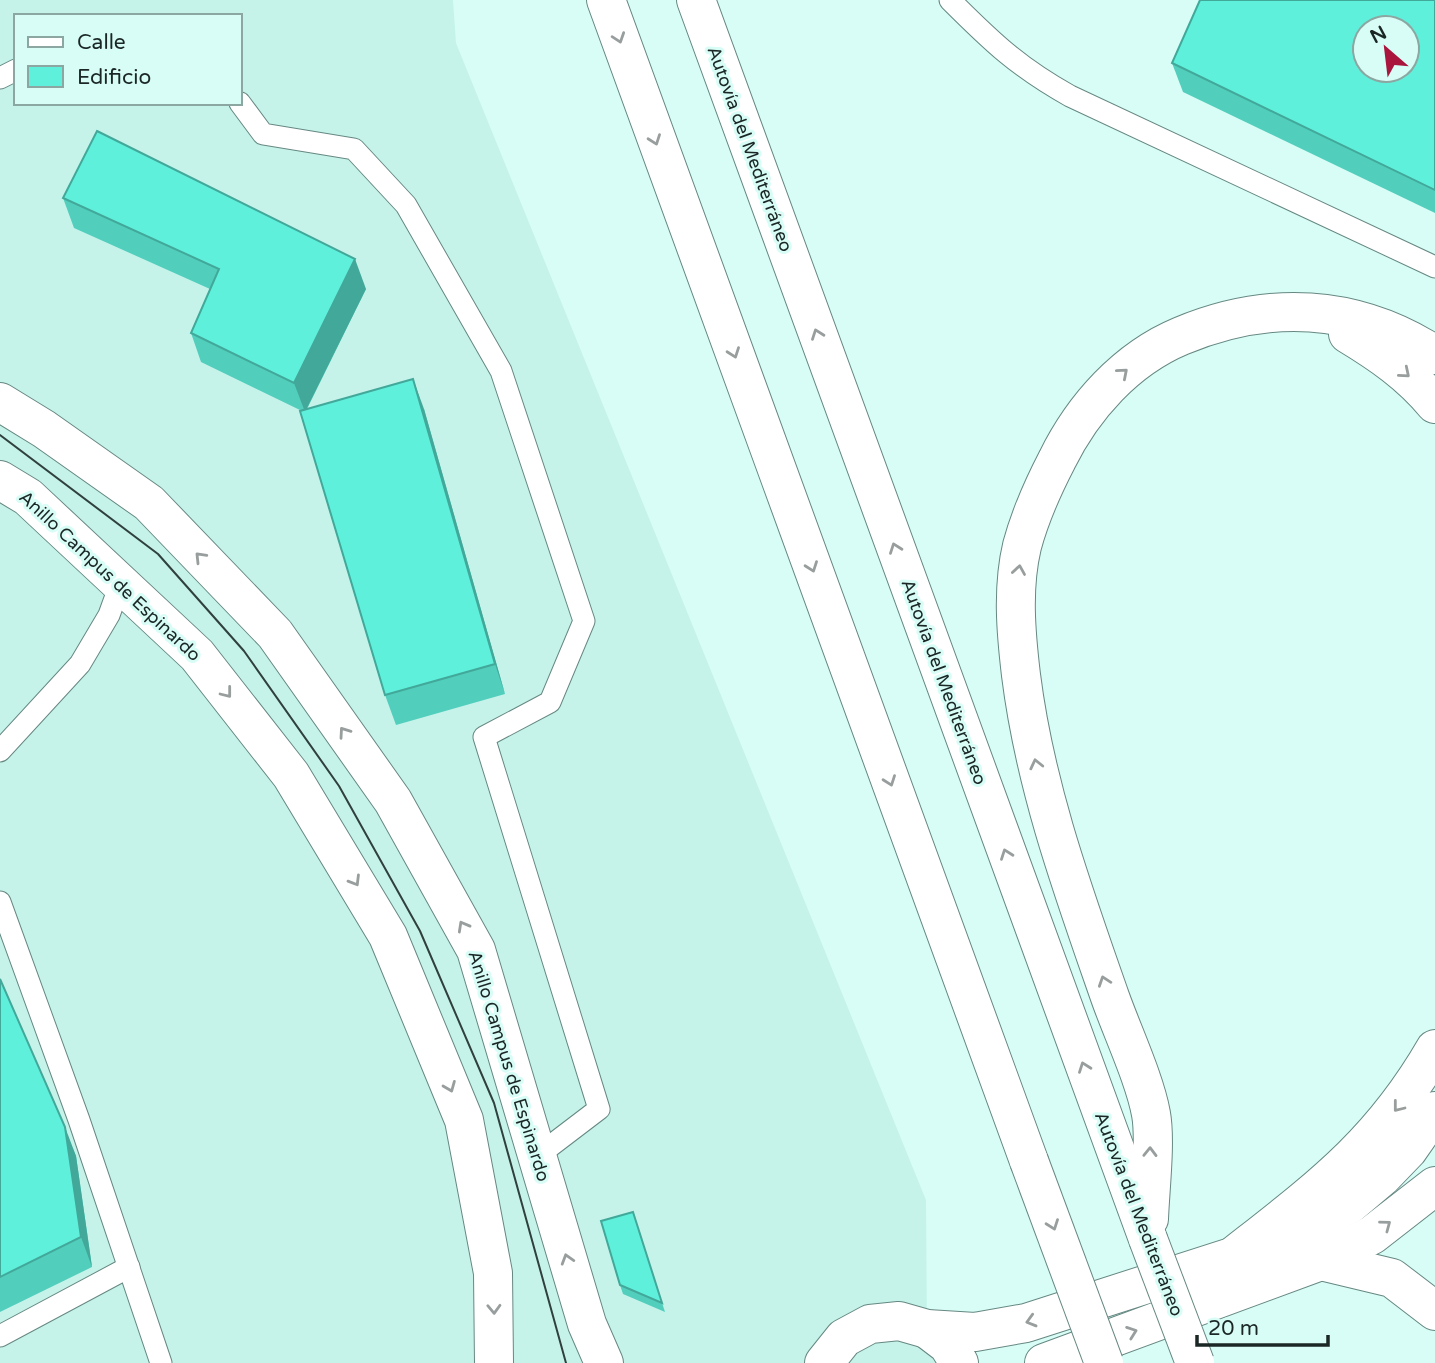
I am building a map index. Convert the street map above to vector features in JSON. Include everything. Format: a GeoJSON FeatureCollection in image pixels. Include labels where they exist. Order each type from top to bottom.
{"type":"FeatureCollection","features":[{"type":"Feature","properties":{"kind":"main road"},"geometry":{"type":"LineString","coordinates":[[606,0],[1104,1363]]}},
{"type":"Feature","properties":{"kind":"main road","name":"Autovía del Mediterráneo"},"geometry":{"type":"LineString","coordinates":[[696,0],[1195,1363]]}},
{"type":"Feature","properties":{"kind":"main road"},"geometry":{"type":"LineString","coordinates":[[1281,310],[1336,326],[1417,383],[1435,404]]}},
{"type":"Feature","properties":{"kind":"main road"},"geometry":{"type":"LineString","coordinates":[[1148,1239],[1151,1115],[1066,872],[1034,758],[1016,638],[1016,586],[1022,546],[1046,482],[1079,419],[1107,387],[1137,361],[1170,341],[1206,325],[1242,315],[1281,310],[1321,312],[1353,319],[1414,341],[1435,355]]}},
{"type":"Feature","properties":{"kind":"main road","name":"Anillo Campus de Espinardo"},"geometry":{"type":"LineString","coordinates":[[0,402],[149,503],[283,645],[393,801],[476,950],[587,1324],[604,1363]]}},
{"type":"Feature","properties":{"kind":"main road","name":"Anillo Campus de Espinardo"},"geometry":{"type":"LineString","coordinates":[[0,480],[28,497],[197,655],[291,775],[388,936],[464,1121],[493,1273],[494,1363]]}},
{"type":"Feature","properties":{"kind":"main road"},"geometry":{"type":"LineString","coordinates":[[1236,1254],[1332,1180],[1380,1130],[1411,1091],[1435,1049]]}},
{"type":"Feature","properties":{"kind":"main road"},"geometry":{"type":"LineString","coordinates":[[822,1362],[844,1338],[870,1324],[899,1321],[927,1329],[975,1332],[1026,1323],[1281,1241],[1350,1204],[1382,1177],[1408,1150],[1435,1111]]}},
{"type":"Feature","properties":{"kind":"main road"},"geometry":{"type":"LineString","coordinates":[[1044,1363],[1321,1261],[1372,1235],[1435,1186]]}},
{"type":"Feature","properties":{"kind":"main road"},"geometry":{"type":"LineString","coordinates":[[1321,1261],[1392,1278],[1435,1311]]}},
{"type":"Feature","properties":{"kind":"main road"},"geometry":{"type":"LineString","coordinates":[[587,1324],[634,1363]]}},
{"type":"Feature","properties":{"kind":"main road"},"geometry":{"type":"LineString","coordinates":[[927,1329],[948,1345],[959,1363]]}},
{"type":"Feature","properties":{"kind":"lane"},"geometry":{"type":"LineString","coordinates":[[950,0],[993,44],[1027,71],[1070,96],[1435,267]]}},
{"type":"Feature","properties":{"kind":"lane"},"geometry":{"type":"LineString","coordinates":[[241,105],[263,134],[354,149],[406,205],[501,371],[584,621],[550,702],[484,737],[598,1109],[536,1157]]}},
{"type":"Feature","properties":{"kind":"lane"},"geometry":{"type":"LineString","coordinates":[[0,751],[80,664],[109,615],[121,582]]}},
{"type":"Feature","properties":{"kind":"lane"},"geometry":{"type":"LineString","coordinates":[[0,902],[161,1363]]}},
{"type":"Feature","properties":{"kind":"lane"},"geometry":{"type":"LineString","coordinates":[[0,1336],[129,1267]]}},
{"type":"Feature","properties":{"kind":"shaded area"},"geometry":{"type":"Polygon","coordinates":[[[0,0],[453,0],[456,43],[926,1200],[927,1329],[959,1363],[0,1363],[0,0]]]}},
{"type":"Feature","properties":{"kind":"building"},"geometry":{"type":"Polygon","coordinates":[[[1200,0],[1435,0],[1435,190],[1172,63],[1200,0]]]}},
{"type":"Feature","properties":{"kind":"building"},"geometry":{"type":"Polygon","coordinates":[[[97,131],[355,259],[294,383],[191,333],[219,269],[63,198],[97,131]]]}},
{"type":"Feature","properties":{"kind":"building"},"geometry":{"type":"Polygon","coordinates":[[[413,379],[495,664],[385,695],[300,411],[413,379]]]}},
{"type":"Feature","properties":{"kind":"building"},"geometry":{"type":"Polygon","coordinates":[[[0,979],[65,1127],[81,1237],[0,1277],[0,979]]]}},
{"type":"Feature","properties":{"kind":"building"},"geometry":{"type":"Polygon","coordinates":[[[633,1212],[662,1303],[620,1285],[601,1221],[633,1212]]]}},
{"type":"Feature","properties":{"kind":"tram line"},"geometry":{"type":"LineString","coordinates":[[0,435],[158,554],[244,651],[339,786],[420,931],[494,1103],[566,1363]]}}]}
